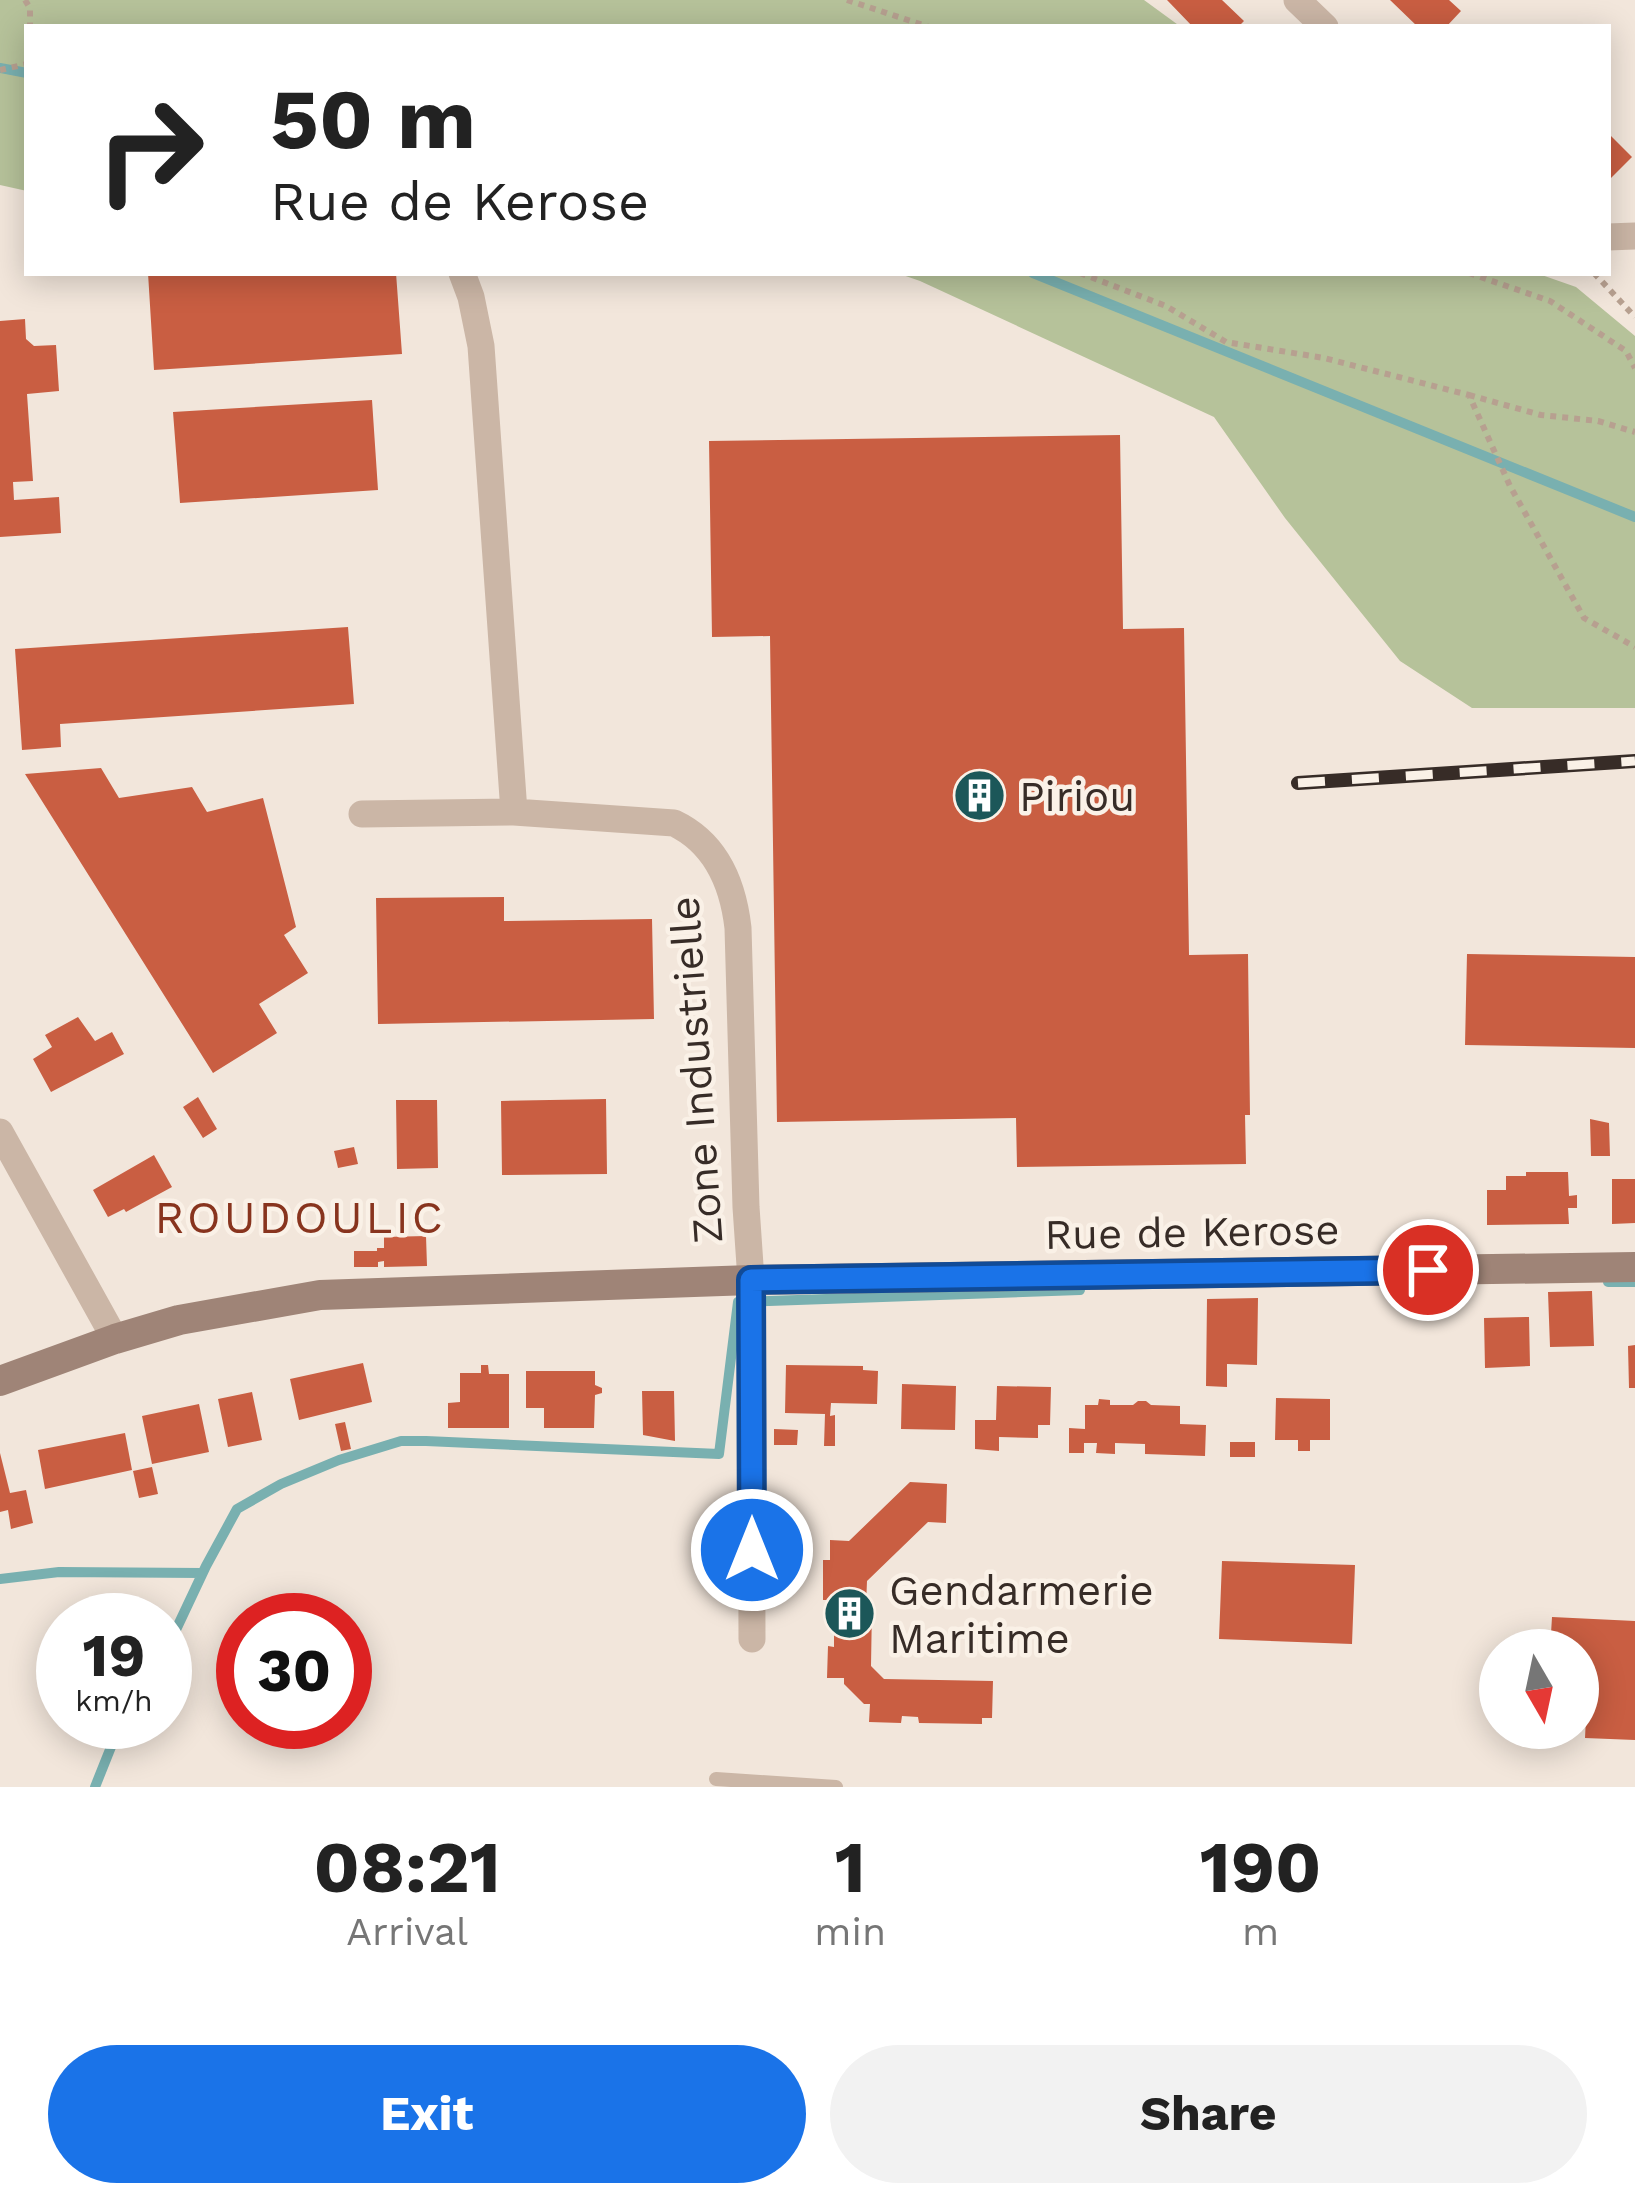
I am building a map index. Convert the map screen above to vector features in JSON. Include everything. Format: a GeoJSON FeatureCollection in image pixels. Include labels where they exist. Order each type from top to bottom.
{"type":"FeatureCollection","features":[{"type":"Feature","properties":{"kind":"street"},"geometry":{"type":"LineString","coordinates":[[1297,0],[1322,24]]}},
{"type":"Feature","properties":{"kind":"street"},"geometry":{"type":"LineString","coordinates":[[463,276],[481,346],[514,812]]}},
{"type":"Feature","properties":{"kind":"street","name":"Zone Industrielle"},"geometry":{"type":"LineString","coordinates":[[362,814],[514,812],[674,823],[691,831],[709,850],[726,874],[738,928],[751,1280]]}},
{"type":"Feature","properties":{"kind":"street"},"geometry":{"type":"LineString","coordinates":[[0,1132],[115,1339]]}},
{"type":"Feature","properties":{"kind":"street","name":"Rue de Kerose"},"geometry":{"type":"LineString","coordinates":[[0,1381],[115,1339],[197,1316],[320,1295],[751,1280],[1635,1267]]}},
{"type":"Feature","properties":{"kind":"street"},"geometry":{"type":"LineString","coordinates":[[751,1280],[752,1639]]}},
{"type":"Feature","properties":{"kind":"lane"},"geometry":{"type":"LineString","coordinates":[[716,1779],[836,1787]]}},
{"type":"Feature","properties":{"kind":"path"},"geometry":{"type":"LineString","coordinates":[[848,0],[920,24]]}},
{"type":"Feature","properties":{"kind":"path"},"geometry":{"type":"LineString","coordinates":[[1088,276],[1166,306],[1226,342],[1324,358],[1541,415],[1598,421],[1635,432]]}},
{"type":"Feature","properties":{"kind":"path"},"geometry":{"type":"LineString","coordinates":[[1478,276],[1550,301],[1626,351],[1635,368]]}},
{"type":"Feature","properties":{"kind":"path"},"geometry":{"type":"LineString","coordinates":[[1597,276],[1635,316]]}},
{"type":"Feature","properties":{"kind":"path"},"geometry":{"type":"LineString","coordinates":[[1469,394],[1510,486],[1584,618],[1635,647]]}},
{"type":"Feature","properties":{"kind":"green space"},"geometry":{"type":"Polygon","coordinates":[[[0,0],[1144,0],[1177,24],[24,24],[24,190],[0,185],[0,0]]]}},
{"type":"Feature","properties":{"kind":"green space"},"geometry":{"type":"Polygon","coordinates":[[[906,276],[1545,276],[1576,287],[1635,336],[1635,708],[1472,708],[1400,661],[1285,518],[1214,417],[906,276]]]}},
{"type":"Feature","properties":{"kind":"building"},"geometry":{"type":"Polygon","coordinates":[[[1167,0],[1222,0],[1244,21],[1241,24],[1190,24],[1167,0]]]}},
{"type":"Feature","properties":{"kind":"building"},"geometry":{"type":"Polygon","coordinates":[[[1390,0],[1449,0],[1461,11],[1449,24],[1415,24],[1390,0]]]}},
{"type":"Feature","properties":{"kind":"building"},"geometry":{"type":"Polygon","coordinates":[[[1611,136],[1632,157],[1611,178],[1611,136]]]}},
{"type":"Feature","properties":{"kind":"building"},"geometry":{"type":"Polygon","coordinates":[[[148,276],[396,276],[402,354],[154,370],[148,276]]]}},
{"type":"Feature","properties":{"kind":"building"},"geometry":{"type":"Polygon","coordinates":[[[25,319],[26,339],[34,346],[56,345],[59,391],[27,394],[33,481],[13,482],[14,500],[59,497],[61,533],[0,537],[0,321],[25,319]]]}},
{"type":"Feature","properties":{"kind":"building"},"geometry":{"type":"Polygon","coordinates":[[[372,400],[378,490],[180,503],[173,412],[372,400]]]}},
{"type":"Feature","properties":{"kind":"building","name":"Piriou"},"geometry":{"type":"Polygon","coordinates":[[[1120,435],[1123,629],[1184,628],[1189,955],[1248,954],[1246,1164],[1017,1167],[1016,1118],[777,1122],[770,636],[712,637],[709,441],[1120,435]]]}},
{"type":"Feature","properties":{"kind":"building"},"geometry":{"type":"Polygon","coordinates":[[[348,627],[354,704],[60,724],[61,747],[22,750],[15,649],[348,627]]]}},
{"type":"Feature","properties":{"kind":"building"},"geometry":{"type":"Polygon","coordinates":[[[101,768],[119,798],[192,787],[207,812],[263,798],[296,927],[284,935],[308,973],[259,1004],[277,1033],[213,1073],[25,774],[101,768]]]}},
{"type":"Feature","properties":{"kind":"building"},"geometry":{"type":"Polygon","coordinates":[[[504,897],[504,921],[652,919],[654,1019],[378,1024],[376,898],[504,897]]]}},
{"type":"Feature","properties":{"kind":"building"},"geometry":{"type":"Polygon","coordinates":[[[1467,954],[1635,957],[1635,1048],[1465,1045],[1467,954]]]}},
{"type":"Feature","properties":{"kind":"building"},"geometry":{"type":"Polygon","coordinates":[[[78,1017],[95,1041],[112,1032],[124,1054],[51,1092],[33,1059],[52,1047],[45,1035],[78,1017]]]}},
{"type":"Feature","properties":{"kind":"building"},"geometry":{"type":"Polygon","coordinates":[[[198,1097],[217,1129],[203,1138],[183,1107],[198,1097]]]}},
{"type":"Feature","properties":{"kind":"building"},"geometry":{"type":"Polygon","coordinates":[[[606,1099],[607,1174],[502,1175],[501,1101],[606,1099]]]}},
{"type":"Feature","properties":{"kind":"building"},"geometry":{"type":"Polygon","coordinates":[[[396,1100],[437,1100],[438,1168],[397,1169],[396,1100]]]}},
{"type":"Feature","properties":{"kind":"building"},"geometry":{"type":"Polygon","coordinates":[[[1590,1119],[1609,1123],[1610,1156],[1591,1156],[1590,1119]]]}},
{"type":"Feature","properties":{"kind":"building"},"geometry":{"type":"Polygon","coordinates":[[[354,1147],[358,1164],[338,1168],[334,1151],[354,1147]]]}},
{"type":"Feature","properties":{"kind":"building"},"geometry":{"type":"Polygon","coordinates":[[[154,1155],[172,1187],[108,1217],[93,1190],[154,1155]]]}},
{"type":"Feature","properties":{"kind":"building"},"geometry":{"type":"Polygon","coordinates":[[[1526,1172],[1568,1172],[1569,1196],[1577,1195],[1577,1208],[1568,1208],[1569,1224],[1487,1225],[1487,1190],[1506,1190],[1506,1176],[1526,1176],[1526,1172]]]}},
{"type":"Feature","properties":{"kind":"building"},"geometry":{"type":"Polygon","coordinates":[[[1612,1179],[1635,1179],[1635,1223],[1612,1224],[1612,1179]]]}},
{"type":"Feature","properties":{"kind":"building"},"geometry":{"type":"Polygon","coordinates":[[[426,1236],[427,1266],[384,1267],[384,1261],[378,1267],[354,1267],[354,1251],[384,1248],[384,1237],[426,1236]]]}},
{"type":"Feature","properties":{"kind":"building"},"geometry":{"type":"Polygon","coordinates":[[[1592,1291],[1594,1346],[1550,1347],[1548,1292],[1592,1291]]]}},
{"type":"Feature","properties":{"kind":"building"},"geometry":{"type":"Polygon","coordinates":[[[1258,1298],[1257,1365],[1227,1364],[1227,1387],[1206,1386],[1207,1299],[1258,1298]]]}},
{"type":"Feature","properties":{"kind":"building"},"geometry":{"type":"Polygon","coordinates":[[[1529,1317],[1530,1366],[1485,1368],[1484,1318],[1529,1317]]]}},
{"type":"Feature","properties":{"kind":"building"},"geometry":{"type":"Polygon","coordinates":[[[1635,1345],[1635,1388],[1629,1388],[1628,1346],[1635,1345]]]}},
{"type":"Feature","properties":{"kind":"building"},"geometry":{"type":"Polygon","coordinates":[[[363,1363],[372,1402],[299,1420],[290,1379],[363,1363]]]}},
{"type":"Feature","properties":{"kind":"building"},"geometry":{"type":"Polygon","coordinates":[[[481,1365],[488,1365],[489,1374],[509,1374],[509,1428],[448,1428],[448,1403],[460,1402],[460,1373],[481,1373],[481,1365]]]}},
{"type":"Feature","properties":{"kind":"building"},"geometry":{"type":"Polygon","coordinates":[[[786,1365],[863,1366],[863,1370],[878,1371],[877,1404],[831,1403],[835,1446],[824,1446],[825,1414],[785,1413],[786,1365]]]}},
{"type":"Feature","properties":{"kind":"building"},"geometry":{"type":"Polygon","coordinates":[[[526,1371],[595,1371],[595,1385],[602,1393],[595,1395],[594,1428],[544,1428],[544,1408],[526,1408],[526,1371]]]}},
{"type":"Feature","properties":{"kind":"building"},"geometry":{"type":"Polygon","coordinates":[[[902,1384],[956,1386],[955,1430],[901,1429],[902,1384]]]}},
{"type":"Feature","properties":{"kind":"building"},"geometry":{"type":"Polygon","coordinates":[[[997,1386],[1051,1387],[1050,1425],[1038,1425],[1038,1438],[999,1437],[999,1451],[975,1449],[975,1420],[996,1420],[997,1386]]]}},
{"type":"Feature","properties":{"kind":"building"},"geometry":{"type":"Polygon","coordinates":[[[642,1391],[674,1391],[675,1441],[643,1435],[642,1391]]]}},
{"type":"Feature","properties":{"kind":"building"},"geometry":{"type":"Polygon","coordinates":[[[252,1392],[262,1440],[228,1447],[218,1399],[252,1392]]]}},
{"type":"Feature","properties":{"kind":"building"},"geometry":{"type":"Polygon","coordinates":[[[1276,1398],[1330,1399],[1330,1440],[1310,1440],[1310,1451],[1298,1451],[1298,1440],[1275,1440],[1276,1398]]]}},
{"type":"Feature","properties":{"kind":"building"},"geometry":{"type":"Polygon","coordinates":[[[1099,1399],[1110,1400],[1110,1405],[1146,1401],[1180,1406],[1180,1424],[1206,1425],[1205,1456],[1145,1454],[1145,1444],[1115,1443],[1115,1454],[1096,1453],[1097,1443],[1084,1443],[1084,1453],[1069,1453],[1069,1428],[1085,1429],[1085,1405],[1098,1405],[1099,1399]]]}},
{"type":"Feature","properties":{"kind":"building"},"geometry":{"type":"Polygon","coordinates":[[[199,1404],[209,1452],[152,1464],[142,1416],[199,1404]]]}},
{"type":"Feature","properties":{"kind":"building"},"geometry":{"type":"Polygon","coordinates":[[[345,1422],[351,1449],[341,1451],[335,1424],[345,1422]]]}},
{"type":"Feature","properties":{"kind":"building"},"geometry":{"type":"Polygon","coordinates":[[[774,1429],[798,1430],[797,1445],[774,1445],[774,1429]]]}},
{"type":"Feature","properties":{"kind":"building"},"geometry":{"type":"Polygon","coordinates":[[[125,1433],[132,1470],[45,1489],[38,1450],[125,1433]]]}},
{"type":"Feature","properties":{"kind":"building"},"geometry":{"type":"Polygon","coordinates":[[[1230,1442],[1255,1442],[1255,1457],[1230,1457],[1230,1442]]]}},
{"type":"Feature","properties":{"kind":"building"},"geometry":{"type":"Polygon","coordinates":[[[0,1453],[10,1493],[26,1490],[33,1523],[11,1529],[8,1510],[0,1512],[0,1453]]]}},
{"type":"Feature","properties":{"kind":"building"},"geometry":{"type":"Polygon","coordinates":[[[152,1467],[158,1494],[139,1498],[133,1471],[152,1467]]]}},
{"type":"Feature","properties":{"kind":"building","name":"Gendarmerie Maritime"},"geometry":{"type":"Polygon","coordinates":[[[910,1482],[947,1484],[946,1523],[928,1522],[867,1581],[866,1606],[872,1606],[871,1666],[884,1679],[993,1681],[992,1718],[982,1718],[982,1724],[919,1723],[918,1717],[902,1716],[901,1723],[869,1722],[870,1704],[864,1704],[844,1684],[844,1678],[827,1678],[834,1621],[828,1621],[829,1600],[823,1600],[823,1560],[830,1560],[830,1540],[849,1541],[910,1482]]]}},
{"type":"Feature","properties":{"kind":"building"},"geometry":{"type":"Polygon","coordinates":[[[1222,1561],[1355,1565],[1352,1644],[1219,1639],[1222,1561]]]}},
{"type":"Feature","properties":{"kind":"building"},"geometry":{"type":"Polygon","coordinates":[[[1552,1617],[1635,1621],[1635,1740],[1599,1739],[1599,1629],[1551,1629],[1552,1617]]]}},
{"type":"Feature","properties":{"kind":"waterway"},"geometry":{"type":"LineString","coordinates":[[0,68],[24,72]]}},
{"type":"Feature","properties":{"kind":"waterway"},"geometry":{"type":"LineString","coordinates":[[1040,276],[1635,517]]}},
{"type":"Feature","properties":{"kind":"waterway"},"geometry":{"type":"LineString","coordinates":[[1608,1282],[1635,1282]]}},
{"type":"Feature","properties":{"kind":"waterway"},"geometry":{"type":"LineString","coordinates":[[192,1596],[237,1509],[281,1484],[401,1441],[719,1454],[738,1302],[1080,1290]]}},
{"type":"Feature","properties":{"kind":"waterway"},"geometry":{"type":"LineString","coordinates":[[0,1579],[59,1572],[202,1573]]}},
{"type":"Feature","properties":{"kind":"waterway"},"geometry":{"type":"LineString","coordinates":[[95,1787],[110,1749]]}},
{"type":"Feature","properties":{"kind":"railway"},"geometry":{"type":"LineString","coordinates":[[1298,783],[1635,761]]}},
{"type":"Feature","properties":{"kind":"place","name":"Piriou"},"geometry":{"type":"Point","coordinates":[980,796]}},
{"type":"Feature","properties":{"kind":"place","name":"Gendarmerie Maritime"},"geometry":{"type":"Point","coordinates":[850,1614]}},
{"type":"Feature","properties":{"kind":"district","name":"ROUDOULIC"},"geometry":{"type":"Point","coordinates":[300,1217]}},
{"type":"Feature","properties":{"kind":"route"},"geometry":{"type":"LineString","coordinates":[[752,1550],[751,1280],[1428,1270]]}}]}
